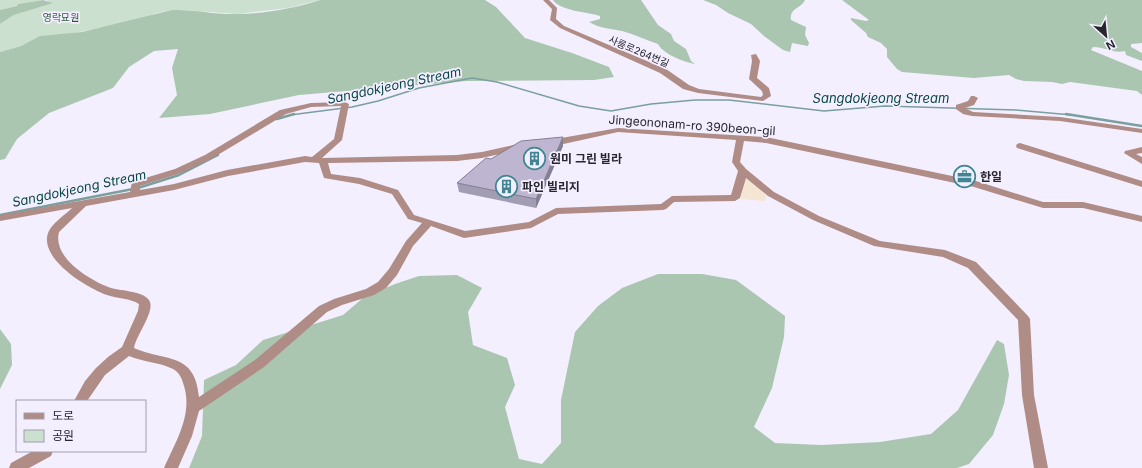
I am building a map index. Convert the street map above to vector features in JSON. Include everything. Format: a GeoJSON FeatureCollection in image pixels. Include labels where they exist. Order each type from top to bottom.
{"type":"FeatureCollection","features":[{"type":"Feature","properties":{"kind":"street","name":"사릉로264번길"},"geometry":{"type":"LineString","coordinates":[[546,0],[555,9],[553,20],[562,27],[622,55],[663,71],[686,88],[698,91],[763,99],[767,96],[766,90],[753,78],[756,61],[754,55]]}},
{"type":"Feature","properties":{"kind":"street"},"geometry":{"type":"LineString","coordinates":[[974,98],[971,103],[961,108],[972,114],[1035,116],[1142,131]]}},
{"type":"Feature","properties":{"kind":"street"},"geometry":{"type":"LineString","coordinates":[[135,190],[208,157],[282,112],[311,105],[345,104],[338,140],[319,159]]}},
{"type":"Feature","properties":{"kind":"street","name":"Jingeononam-ro 390beon-gil"},"geometry":{"type":"LineString","coordinates":[[543,144],[562,142],[603,130],[766,140],[903,170],[964,181],[1043,205],[1083,205],[1122,212],[1142,219]]}},
{"type":"Feature","properties":{"kind":"street"},"geometry":{"type":"LineString","coordinates":[[740,139],[736,162],[743,171],[771,194],[816,218],[878,244],[945,254],[972,265],[1024,319],[1028,395],[1041,468]]}},
{"type":"Feature","properties":{"kind":"street"},"geometry":{"type":"LineString","coordinates":[[0,218],[84,202],[135,190],[174,187],[268,165],[319,159],[457,158],[482,155],[529,145]]}},
{"type":"Feature","properties":{"kind":"street"},"geometry":{"type":"LineString","coordinates":[[1020,146],[1142,184]]}},
{"type":"Feature","properties":{"kind":"street"},"geometry":{"type":"LineString","coordinates":[[1142,150],[1128,153],[1142,161]]}},
{"type":"Feature","properties":{"kind":"street"},"geometry":{"type":"LineString","coordinates":[[319,159],[328,176],[360,181],[395,192],[411,217],[464,235],[531,225],[556,211],[662,207],[672,198],[735,198],[743,171]]}},
{"type":"Feature","properties":{"kind":"street"},"geometry":{"type":"LineString","coordinates":[[84,202],[56,228],[52,238],[56,253],[77,275],[99,288],[114,293],[139,298],[145,303],[144,311],[128,344],[128,350]]}},
{"type":"Feature","properties":{"kind":"street"},"geometry":{"type":"LineString","coordinates":[[195,407],[258,365],[323,308],[343,299],[361,295],[380,287],[396,268],[406,248],[429,222]]}},
{"type":"Feature","properties":{"kind":"street"},"geometry":{"type":"LineString","coordinates":[[81,400],[95,375],[128,350]]}},
{"type":"Feature","properties":{"kind":"street"},"geometry":{"type":"LineString","coordinates":[[128,350],[139,355],[178,366],[184,370],[192,388],[195,407],[185,436],[171,468]]}},
{"type":"Feature","properties":{"kind":"street"},"geometry":{"type":"LineString","coordinates":[[16,468],[44,452]]}},
{"type":"Feature","properties":{"kind":"shaded area"},"geometry":{"type":"Polygon","coordinates":[[[744,177],[761,187],[766,196],[765,201],[741,199],[744,177]]]}},
{"type":"Feature","properties":{"kind":"green space","name":"영락묘원"},"geometry":{"type":"Polygon","coordinates":[[[0,0],[43,0],[18,4],[17,6],[0,10],[0,0]]]}},
{"type":"Feature","properties":{"kind":"green space"},"geometry":{"type":"Polygon","coordinates":[[[43,0],[53,3],[14,15],[0,24],[0,10],[17,6],[18,4],[43,0]]]}},
{"type":"Feature","properties":{"kind":"green space","name":"영락묘원"},"geometry":{"type":"Polygon","coordinates":[[[46,0],[320,0],[288,8],[237,14],[172,10],[157,13],[134,21],[30,42],[0,52],[0,24],[14,15],[52,3],[46,0]]]}},
{"type":"Feature","properties":{"kind":"green space"},"geometry":{"type":"Polygon","coordinates":[[[320,0],[485,0],[496,7],[525,38],[609,67],[614,77],[594,80],[467,81],[299,95],[210,114],[159,118],[177,95],[172,68],[178,49],[154,51],[129,67],[113,88],[49,113],[17,139],[5,159],[0,160],[0,52],[21,46],[40,36],[82,32],[172,10],[188,10],[222,14],[247,14],[290,8],[320,0]]]}},
{"type":"Feature","properties":{"kind":"green space"},"geometry":{"type":"Polygon","coordinates":[[[553,0],[641,0],[658,25],[671,34],[674,41],[686,49],[691,61],[695,64],[669,54],[658,44],[626,32],[597,26],[589,22],[600,19],[600,16],[562,7],[553,0]]]}},
{"type":"Feature","properties":{"kind":"green space"},"geometry":{"type":"Polygon","coordinates":[[[703,0],[805,0],[792,13],[791,20],[806,27],[805,35],[809,43],[808,46],[792,43],[790,52],[783,50],[751,24],[728,13],[716,5],[703,0]]]}},
{"type":"Feature","properties":{"kind":"green space"},"geometry":{"type":"Polygon","coordinates":[[[842,0],[1142,0],[1142,43],[1131,44],[1131,47],[1142,53],[1142,61],[1126,55],[1125,51],[1117,52],[1093,47],[1091,50],[1142,71],[1142,95],[1137,91],[1070,82],[1062,84],[1052,82],[1024,81],[1009,75],[974,78],[902,72],[897,69],[887,57],[887,49],[881,43],[868,37],[866,33],[851,20],[851,18],[866,21],[869,20],[842,0]]]}},
{"type":"Feature","properties":{"kind":"green space"},"geometry":{"type":"Polygon","coordinates":[[[658,274],[702,274],[736,280],[785,316],[784,337],[772,388],[754,427],[775,443],[821,445],[880,442],[931,434],[958,410],[997,340],[1004,344],[1009,375],[1004,404],[993,435],[969,464],[957,468],[189,468],[202,436],[204,380],[236,365],[263,340],[343,315],[364,297],[395,284],[419,276],[457,275],[482,288],[468,312],[473,345],[507,358],[515,385],[505,407],[519,459],[542,464],[561,443],[561,400],[575,332],[598,306],[622,288],[658,274]]]}},
{"type":"Feature","properties":{"kind":"green space"},"geometry":{"type":"Polygon","coordinates":[[[0,329],[11,344],[12,365],[0,389],[0,329]]]}},
{"type":"Feature","properties":{"kind":"building"},"geometry":{"type":"Polygon","coordinates":[[[563,137],[536,199],[457,183],[486,158],[491,159],[521,141],[563,137]]]}},
{"type":"Feature","properties":{"kind":"waterway","name":"Sangdokjeong Stream"},"geometry":{"type":"LineString","coordinates":[[291,115],[352,107],[378,101],[419,88],[472,78],[497,82],[579,106],[611,111],[651,104],[695,100],[729,100],[824,111],[885,106],[1016,110],[1072,115]]}},
{"type":"Feature","properties":{"kind":"waterway","name":"Sangdokjeong Stream"},"geometry":{"type":"LineString","coordinates":[[1066,114],[1142,126]]}},
{"type":"Feature","properties":{"kind":"waterway","name":"Sangdokjeong Stream"},"geometry":{"type":"LineString","coordinates":[[277,119],[291,115]]}},
{"type":"Feature","properties":{"kind":"waterway","name":"Sangdokjeong Stream"},"geometry":{"type":"LineString","coordinates":[[138,188],[179,175],[218,155]]}},
{"type":"Feature","properties":{"kind":"waterway","name":"Sangdokjeong Stream"},"geometry":{"type":"LineString","coordinates":[[0,215],[133,189]]}},
{"type":"Feature","properties":{"kind":"place","name":"원미 그린 빌라"},"geometry":{"type":"Point","coordinates":[534,158]}},
{"type":"Feature","properties":{"kind":"place","name":"한일"},"geometry":{"type":"Point","coordinates":[965,176]}},
{"type":"Feature","properties":{"kind":"place","name":"파인 빌리지"},"geometry":{"type":"Point","coordinates":[506,186]}}]}
